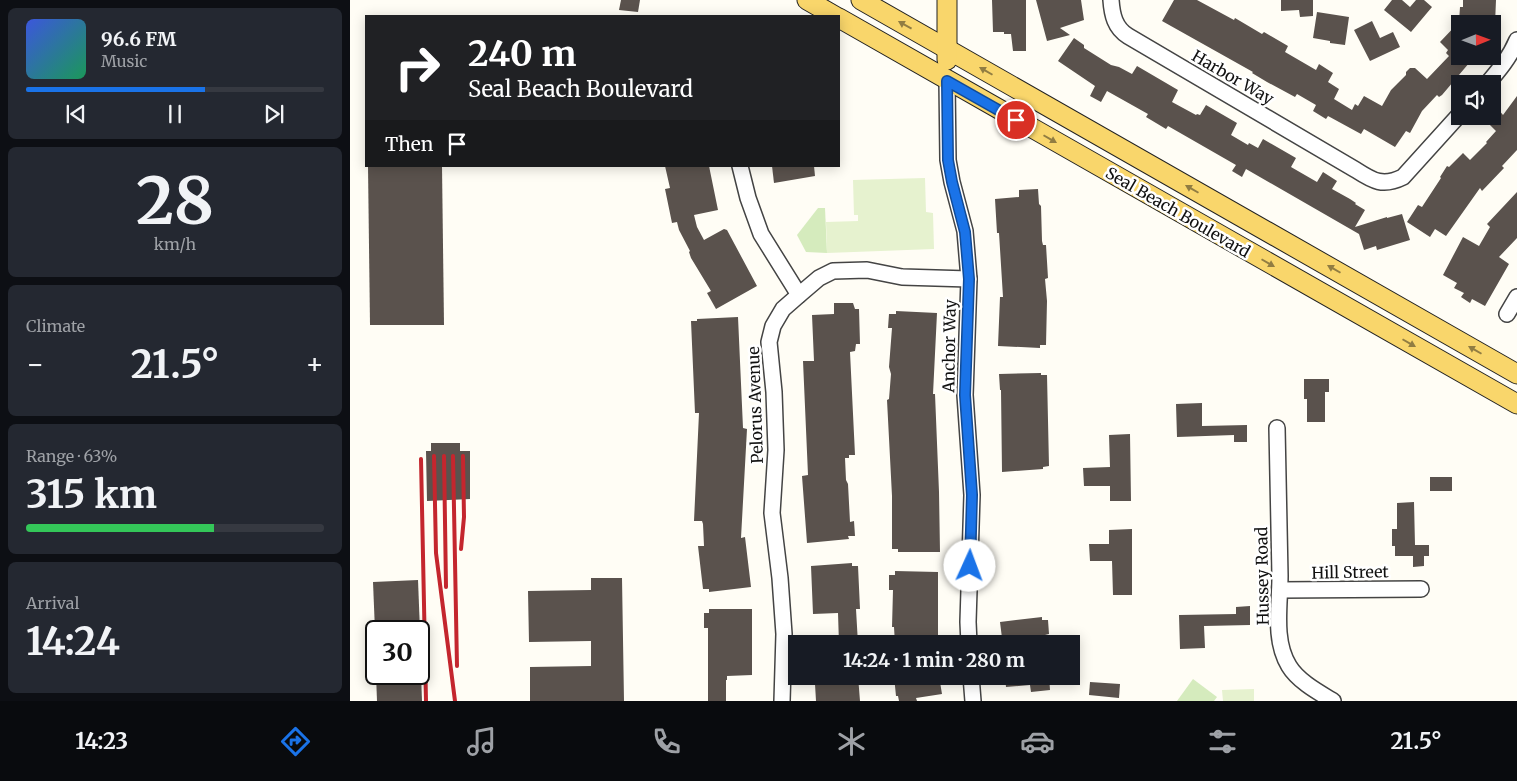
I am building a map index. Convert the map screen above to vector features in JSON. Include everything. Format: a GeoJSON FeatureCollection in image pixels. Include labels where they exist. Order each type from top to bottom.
{"type":"FeatureCollection","features":[{"type":"Feature","properties":{"kind":"main road"},"geometry":{"type":"LineString","coordinates":[[807,0],[833,15]]}},
{"type":"Feature","properties":{"kind":"main road","name":"Seal Beach Boulevard"},"geometry":{"type":"LineString","coordinates":[[861,0],[1517,374]]}},
{"type":"Feature","properties":{"kind":"main road"},"geometry":{"type":"LineString","coordinates":[[947,0],[947,81]]}},
{"type":"Feature","properties":{"kind":"main road","name":"Seal Beach Boulevard"},"geometry":{"type":"LineString","coordinates":[[840,19],[1517,404]]}},
{"type":"Feature","properties":{"kind":"street","name":"Harbor Way"},"geometry":{"type":"LineString","coordinates":[[1111,0],[1114,18],[1119,31],[1372,181],[1393,182],[1403,177],[1451,124]]}},
{"type":"Feature","properties":{"kind":"street"},"geometry":{"type":"LineString","coordinates":[[1495,75],[1513,50],[1517,40]]}},
{"type":"Feature","properties":{"kind":"street","name":"Anchor Way"},"geometry":{"type":"LineString","coordinates":[[947,81],[948,160],[965,232],[969,279],[965,395],[972,495],[969,635]]}},
{"type":"Feature","properties":{"kind":"street"},"geometry":{"type":"LineString","coordinates":[[740,167],[748,198],[761,234],[799,295]]}},
{"type":"Feature","properties":{"kind":"street","name":"Pelorus Avenue"},"geometry":{"type":"LineString","coordinates":[[782,701],[784,634],[780,578],[772,513],[776,450],[774,392],[769,342],[773,326],[783,309],[819,278],[833,272],[867,270],[902,277],[969,279]]}},
{"type":"Feature","properties":{"kind":"street"},"geometry":{"type":"LineString","coordinates":[[1507,314],[1517,297]]}},
{"type":"Feature","properties":{"kind":"street","name":"Hussey Road"},"geometry":{"type":"LineString","coordinates":[[1276,428],[1281,650],[1289,667],[1306,683],[1333,701]]}},
{"type":"Feature","properties":{"kind":"street","name":"Hill Street"},"geometry":{"type":"LineString","coordinates":[[1280,590],[1420,589]]}},
{"type":"Feature","properties":{"kind":"street"},"geometry":{"type":"LineString","coordinates":[[972,685],[973,701]]}},
{"type":"Feature","properties":{"kind":"green space"},"geometry":{"type":"Polygon","coordinates":[[[925,178],[926,212],[933,213],[934,249],[827,253],[826,222],[858,221],[858,215],[854,215],[853,180],[925,178]]]}},
{"type":"Feature","properties":{"kind":"green space"},"geometry":{"type":"Polygon","coordinates":[[[818,208],[825,208],[827,253],[806,252],[797,235],[818,208]]]}},
{"type":"Feature","properties":{"kind":"green space"},"geometry":{"type":"Polygon","coordinates":[[[1193,679],[1217,697],[1214,701],[1177,701],[1193,679]]]}},
{"type":"Feature","properties":{"kind":"green space"},"geometry":{"type":"Polygon","coordinates":[[[1254,689],[1254,701],[1223,701],[1222,690],[1254,689]]]}},
{"type":"Feature","properties":{"kind":"building"},"geometry":{"type":"Polygon","coordinates":[[[621,0],[640,0],[638,12],[619,10],[621,0]]]}},
{"type":"Feature","properties":{"kind":"building"},"geometry":{"type":"Polygon","coordinates":[[[992,0],[1026,0],[1026,51],[1013,51],[1011,34],[993,32],[992,0]]]}},
{"type":"Feature","properties":{"kind":"building"},"geometry":{"type":"Polygon","coordinates":[[[1036,0],[1081,0],[1084,20],[1060,28],[1070,35],[1047,41],[1036,0]]]}},
{"type":"Feature","properties":{"kind":"building"},"geometry":{"type":"Polygon","coordinates":[[[1174,0],[1197,0],[1234,20],[1235,18],[1262,34],[1264,32],[1288,46],[1285,52],[1316,70],[1319,64],[1333,73],[1328,82],[1339,89],[1334,99],[1352,110],[1355,104],[1358,106],[1364,96],[1382,106],[1391,90],[1406,75],[1410,68],[1415,68],[1427,79],[1449,56],[1446,53],[1448,50],[1440,42],[1451,30],[1451,65],[1467,65],[1459,75],[1451,75],[1451,84],[1442,95],[1439,97],[1437,95],[1422,111],[1410,133],[1406,131],[1395,147],[1364,129],[1361,134],[1328,116],[1326,119],[1313,111],[1316,105],[1297,94],[1295,97],[1267,82],[1253,72],[1162,21],[1174,0]]]}},
{"type":"Feature","properties":{"kind":"building"},"geometry":{"type":"Polygon","coordinates":[[[1281,0],[1313,0],[1313,16],[1300,17],[1299,10],[1281,11],[1281,0]]]}},
{"type":"Feature","properties":{"kind":"building"},"geometry":{"type":"Polygon","coordinates":[[[1392,0],[1402,0],[1410,7],[1416,0],[1424,0],[1432,7],[1411,32],[1384,10],[1392,0]]]}},
{"type":"Feature","properties":{"kind":"building"},"geometry":{"type":"Polygon","coordinates":[[[1463,0],[1496,0],[1495,15],[1459,15],[1460,7],[1463,7],[1463,0]]]}},
{"type":"Feature","properties":{"kind":"building"},"geometry":{"type":"Polygon","coordinates":[[[1317,12],[1349,17],[1345,45],[1313,38],[1317,12]]]}},
{"type":"Feature","properties":{"kind":"building"},"geometry":{"type":"Polygon","coordinates":[[[1372,21],[1380,38],[1393,32],[1400,47],[1370,61],[1354,30],[1372,21]]]}},
{"type":"Feature","properties":{"kind":"building"},"geometry":{"type":"Polygon","coordinates":[[[1074,38],[1084,45],[1084,48],[1111,65],[1132,74],[1137,66],[1178,90],[1172,102],[1196,115],[1200,115],[1206,105],[1237,123],[1231,135],[1248,145],[1249,143],[1258,148],[1263,139],[1296,158],[1291,167],[1317,182],[1323,172],[1337,181],[1332,189],[1365,210],[1355,227],[1402,214],[1410,240],[1377,250],[1376,246],[1364,250],[1359,234],[1246,169],[1242,177],[1232,171],[1236,165],[1168,126],[1166,129],[1146,117],[1148,114],[1107,91],[1101,102],[1090,96],[1095,86],[1058,61],[1074,38]]]}},
{"type":"Feature","properties":{"kind":"building"},"geometry":{"type":"Polygon","coordinates":[[[1517,96],[1517,150],[1502,166],[1504,168],[1482,191],[1480,188],[1446,236],[1435,229],[1430,237],[1407,222],[1418,205],[1422,207],[1447,166],[1449,167],[1463,153],[1470,160],[1496,131],[1490,125],[1501,125],[1501,113],[1503,115],[1517,96]]]}},
{"type":"Feature","properties":{"kind":"building"},"geometry":{"type":"Polygon","coordinates":[[[368,167],[442,167],[444,325],[370,325],[368,167]]]}},
{"type":"Feature","properties":{"kind":"building"},"geometry":{"type":"Polygon","coordinates":[[[665,167],[709,167],[718,210],[694,215],[697,227],[704,240],[724,229],[727,230],[757,286],[716,309],[707,293],[711,291],[691,258],[690,251],[677,222],[672,223],[665,189],[670,188],[665,167]]]}},
{"type":"Feature","properties":{"kind":"building"},"geometry":{"type":"Polygon","coordinates":[[[772,167],[814,167],[815,176],[774,183],[772,167]]]}},
{"type":"Feature","properties":{"kind":"building"},"geometry":{"type":"Polygon","coordinates":[[[1038,189],[1039,204],[1041,206],[1042,241],[1043,245],[1046,245],[1048,278],[1045,279],[1047,301],[1046,345],[1040,345],[1040,348],[998,346],[1000,297],[1003,297],[995,199],[1019,197],[1019,190],[1038,189]]]}},
{"type":"Feature","properties":{"kind":"building"},"geometry":{"type":"Polygon","coordinates":[[[1517,192],[1517,238],[1499,257],[1509,264],[1485,306],[1472,299],[1470,303],[1461,297],[1464,293],[1454,288],[1457,283],[1443,275],[1463,237],[1479,246],[1490,227],[1487,224],[1517,192]]]}},
{"type":"Feature","properties":{"kind":"building"},"geometry":{"type":"Polygon","coordinates":[[[834,303],[853,303],[855,309],[859,309],[860,344],[856,344],[855,351],[850,352],[855,455],[849,455],[849,458],[845,458],[850,522],[854,521],[855,536],[848,536],[849,539],[807,543],[802,476],[808,475],[803,361],[814,361],[812,315],[834,314],[834,303]]]}},
{"type":"Feature","properties":{"kind":"building"},"geometry":{"type":"Polygon","coordinates":[[[896,311],[937,313],[933,394],[935,394],[940,552],[898,552],[898,549],[892,549],[892,496],[887,400],[889,399],[891,374],[889,367],[892,328],[888,328],[889,314],[896,314],[896,311]]]}},
{"type":"Feature","properties":{"kind":"building"},"geometry":{"type":"Polygon","coordinates":[[[738,317],[743,428],[747,429],[741,538],[745,537],[751,587],[709,592],[709,589],[703,589],[698,546],[704,546],[703,524],[702,521],[694,521],[699,413],[695,413],[691,321],[738,317]]]}},
{"type":"Feature","properties":{"kind":"building"},"geometry":{"type":"Polygon","coordinates":[[[1041,373],[1041,375],[1047,375],[1049,466],[1043,467],[1043,469],[1002,472],[1001,390],[999,374],[1041,373]]]}},
{"type":"Feature","properties":{"kind":"building"},"geometry":{"type":"Polygon","coordinates":[[[1304,379],[1329,379],[1329,392],[1325,392],[1325,422],[1307,422],[1307,399],[1304,399],[1304,379]]]}},
{"type":"Feature","properties":{"kind":"building"},"geometry":{"type":"Polygon","coordinates":[[[1202,403],[1202,426],[1247,425],[1247,442],[1234,442],[1234,435],[1177,437],[1176,404],[1202,403]]]}},
{"type":"Feature","properties":{"kind":"building"},"geometry":{"type":"Polygon","coordinates":[[[1130,434],[1131,501],[1110,501],[1110,486],[1084,486],[1083,468],[1110,467],[1109,435],[1130,434]]]}},
{"type":"Feature","properties":{"kind":"building"},"geometry":{"type":"Polygon","coordinates":[[[431,443],[460,443],[460,451],[470,451],[470,499],[427,501],[426,451],[431,451],[431,443]]]}},
{"type":"Feature","properties":{"kind":"building"},"geometry":{"type":"Polygon","coordinates":[[[1430,477],[1452,477],[1452,491],[1430,491],[1430,477]]]}},
{"type":"Feature","properties":{"kind":"building"},"geometry":{"type":"Polygon","coordinates":[[[1414,502],[1415,545],[1429,545],[1429,556],[1424,556],[1424,566],[1413,567],[1413,556],[1395,556],[1395,546],[1392,546],[1392,529],[1397,529],[1397,503],[1414,502]]]}},
{"type":"Feature","properties":{"kind":"building"},"geometry":{"type":"Polygon","coordinates":[[[1132,529],[1132,595],[1113,595],[1112,561],[1090,561],[1089,544],[1109,544],[1109,530],[1132,529]]]}},
{"type":"Feature","properties":{"kind":"building"},"geometry":{"type":"Polygon","coordinates":[[[852,563],[852,566],[858,566],[860,609],[856,609],[857,635],[839,635],[838,613],[813,614],[811,566],[852,563]]]}},
{"type":"Feature","properties":{"kind":"building"},"geometry":{"type":"Polygon","coordinates":[[[895,571],[938,572],[938,635],[894,635],[894,627],[892,627],[893,590],[889,590],[889,575],[895,575],[895,571]]]}},
{"type":"Feature","properties":{"kind":"building"},"geometry":{"type":"Polygon","coordinates":[[[591,578],[622,578],[624,701],[530,701],[530,667],[591,666],[591,641],[529,642],[528,591],[591,590],[591,578]]]}},
{"type":"Feature","properties":{"kind":"building"},"geometry":{"type":"Polygon","coordinates":[[[418,580],[420,620],[375,620],[373,582],[418,580]]]}},
{"type":"Feature","properties":{"kind":"building"},"geometry":{"type":"Polygon","coordinates":[[[1250,606],[1250,625],[1204,626],[1205,648],[1180,649],[1179,615],[1236,614],[1236,607],[1250,606]]]}},
{"type":"Feature","properties":{"kind":"building"},"geometry":{"type":"Polygon","coordinates":[[[709,609],[752,609],[752,675],[727,676],[726,701],[708,701],[708,628],[704,628],[704,613],[709,613],[709,609]]]}},
{"type":"Feature","properties":{"kind":"building"},"geometry":{"type":"Polygon","coordinates":[[[1042,617],[1042,620],[1048,620],[1049,634],[1002,635],[1000,622],[1042,617]]]}},
{"type":"Feature","properties":{"kind":"building"},"geometry":{"type":"Polygon","coordinates":[[[1090,682],[1120,684],[1119,698],[1089,695],[1090,682]]]}},
{"type":"Feature","properties":{"kind":"building"},"geometry":{"type":"Polygon","coordinates":[[[376,685],[421,685],[422,701],[377,701],[376,685]]]}},
{"type":"Feature","properties":{"kind":"building"},"geometry":{"type":"Polygon","coordinates":[[[815,685],[859,685],[860,701],[816,701],[815,685]]]}},
{"type":"Feature","properties":{"kind":"building"},"geometry":{"type":"Polygon","coordinates":[[[895,685],[940,685],[942,694],[916,698],[917,701],[899,701],[898,696],[896,696],[895,685]]]}},
{"type":"Feature","properties":{"kind":"building"},"geometry":{"type":"Polygon","coordinates":[[[1006,685],[1030,685],[1006,687],[1006,685]]]}},
{"type":"Feature","properties":{"kind":"building"},"geometry":{"type":"Polygon","coordinates":[[[1030,685],[1050,685],[1050,690],[1031,692],[1030,685]]]}},
{"type":"Feature","properties":{"kind":"railway"},"geometry":{"type":"LineString","coordinates":[[434,456],[436,553],[455,701]]}},
{"type":"Feature","properties":{"kind":"railway"},"geometry":{"type":"LineString","coordinates":[[444,456],[446,587]]}},
{"type":"Feature","properties":{"kind":"railway"},"geometry":{"type":"LineString","coordinates":[[453,456],[457,666]]}},
{"type":"Feature","properties":{"kind":"railway"},"geometry":{"type":"LineString","coordinates":[[461,549],[464,517],[463,456]]}},
{"type":"Feature","properties":{"kind":"railway"},"geometry":{"type":"LineString","coordinates":[[421,459],[426,701]]}},
{"type":"Feature","properties":{"kind":"route"},"geometry":{"type":"LineString","coordinates":[[970,566],[972,495],[965,395],[969,279],[965,232],[948,160],[947,81],[1016,120]]}}]}
